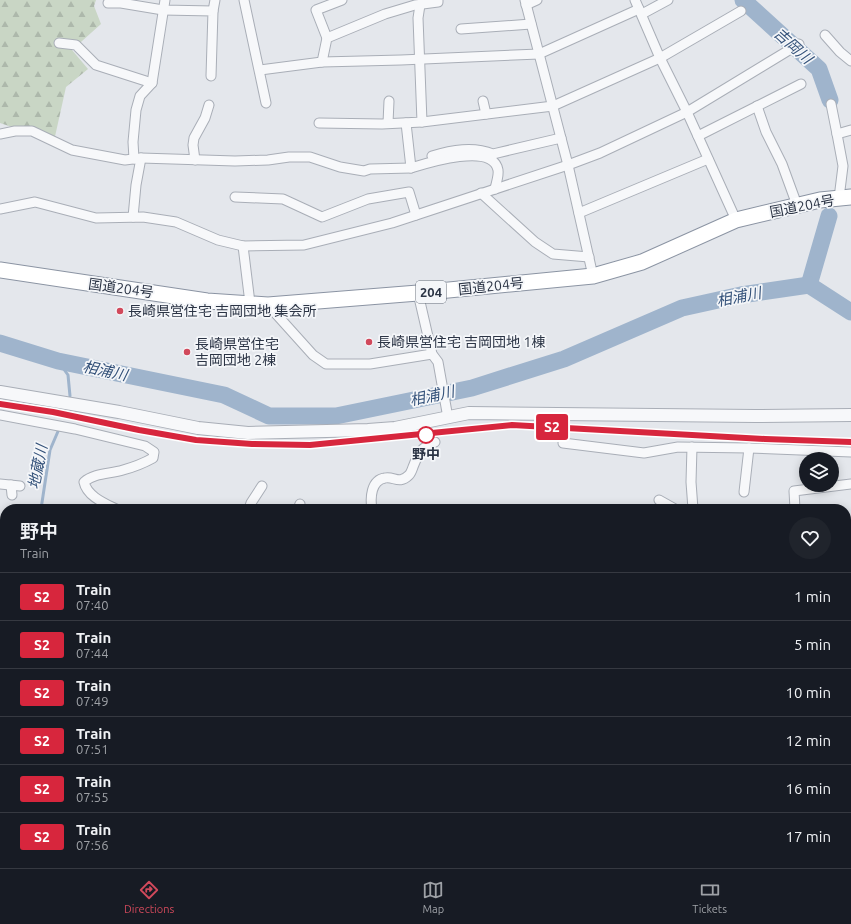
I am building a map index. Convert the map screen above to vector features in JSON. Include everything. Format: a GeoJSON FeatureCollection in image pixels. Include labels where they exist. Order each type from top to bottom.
{"type":"FeatureCollection","features":[{"type":"Feature","properties":{"kind":"highway","name":"国道204号"},"geometry":{"type":"LineString","coordinates":[[0,270],[208,300],[268,305],[418,293],[593,276],[642,262],[736,220],[820,200],[845,198]]}},
{"type":"Feature","properties":{"kind":"street"},"geometry":{"type":"LineString","coordinates":[[133,217],[138,158],[133,142],[136,110],[140,96],[152,83],[165,0]]}},
{"type":"Feature","properties":{"kind":"street"},"geometry":{"type":"LineString","coordinates":[[212,76],[213,11],[215,0]]}},
{"type":"Feature","properties":{"kind":"street"},"geometry":{"type":"LineString","coordinates":[[244,0],[266,103]]}},
{"type":"Feature","properties":{"kind":"street"},"geometry":{"type":"LineString","coordinates":[[322,62],[327,38],[316,10],[342,0]]}},
{"type":"Feature","properties":{"kind":"street"},"geometry":{"type":"LineString","coordinates":[[327,38],[385,14],[438,2],[438,0]]}},
{"type":"Feature","properties":{"kind":"street"},"geometry":{"type":"LineString","coordinates":[[537,0],[526,2],[568,165],[593,276]]}},
{"type":"Feature","properties":{"kind":"street"},"geometry":{"type":"LineString","coordinates":[[635,0],[660,58],[687,112],[736,220]]}},
{"type":"Feature","properties":{"kind":"street"},"geometry":{"type":"LineString","coordinates":[[260,70],[322,62],[539,54],[668,0]]}},
{"type":"Feature","properties":{"kind":"street"},"geometry":{"type":"LineString","coordinates":[[108,3],[121,3],[163,10],[213,11]]}},
{"type":"Feature","properties":{"kind":"street"},"geometry":{"type":"LineString","coordinates":[[420,5],[418,18],[422,122]]}},
{"type":"Feature","properties":{"kind":"street"},"geometry":{"type":"LineString","coordinates":[[319,122],[422,122],[553,106],[660,58],[741,11]]}},
{"type":"Feature","properties":{"kind":"street"},"geometry":{"type":"LineString","coordinates":[[461,29],[531,24]]}},
{"type":"Feature","properties":{"kind":"street"},"geometry":{"type":"LineString","coordinates":[[824,35],[851,61]]}},
{"type":"Feature","properties":{"kind":"street"},"geometry":{"type":"LineString","coordinates":[[59,43],[76,45],[96,65],[152,83]]}},
{"type":"Feature","properties":{"kind":"street"},"geometry":{"type":"LineString","coordinates":[[0,208],[35,202],[96,218],[143,217],[176,222],[218,240],[243,246],[304,245],[392,223],[600,153],[687,112],[798,44]]}},
{"type":"Feature","properties":{"kind":"street"},"geometry":{"type":"LineString","coordinates":[[698,136],[801,84]]}},
{"type":"Feature","properties":{"kind":"street"},"geometry":{"type":"LineString","coordinates":[[483,101],[486,114]]}},
{"type":"Feature","properties":{"kind":"street"},"geometry":{"type":"LineString","coordinates":[[388,123],[389,102]]}},
{"type":"Feature","properties":{"kind":"street"},"geometry":{"type":"LineString","coordinates":[[831,104],[843,166],[845,198]]}},
{"type":"Feature","properties":{"kind":"street"},"geometry":{"type":"LineString","coordinates":[[195,160],[193,146],[194,138],[205,118],[209,105]]}},
{"type":"Feature","properties":{"kind":"street"},"geometry":{"type":"LineString","coordinates":[[757,106],[766,132],[782,164],[797,205]]}},
{"type":"Feature","properties":{"kind":"street"},"geometry":{"type":"LineString","coordinates":[[406,123],[413,164]]}},
{"type":"Feature","properties":{"kind":"street"},"geometry":{"type":"LineString","coordinates":[[837,134],[851,130]]}},
{"type":"Feature","properties":{"kind":"street"},"geometry":{"type":"LineString","coordinates":[[0,134],[15,131],[32,131],[72,150],[125,160],[138,158],[235,161],[310,157],[340,167],[364,171],[413,164],[439,165],[459,156],[479,157],[490,159],[496,164],[498,171],[495,189]]}},
{"type":"Feature","properties":{"kind":"street"},"geometry":{"type":"LineString","coordinates":[[413,164],[445,152],[473,149],[483,150],[493,154],[561,138]]}},
{"type":"Feature","properties":{"kind":"street"},"geometry":{"type":"LineString","coordinates":[[579,212],[708,159]]}},
{"type":"Feature","properties":{"kind":"street"},"geometry":{"type":"LineString","coordinates":[[235,197],[283,199],[322,217],[368,199],[409,192],[416,215]]}},
{"type":"Feature","properties":{"kind":"street"},"geometry":{"type":"LineString","coordinates":[[481,193],[535,242],[553,254],[589,257]]}},
{"type":"Feature","properties":{"kind":"street"},"geometry":{"type":"LineString","coordinates":[[243,246],[250,303]]}},
{"type":"Feature","properties":{"kind":"street"},"geometry":{"type":"LineString","coordinates":[[418,293],[432,354],[438,362],[448,418]]}},
{"type":"Feature","properties":{"kind":"street"},"geometry":{"type":"LineString","coordinates":[[268,305],[313,355],[326,364],[370,364],[432,354]]}},
{"type":"Feature","properties":{"kind":"street"},"geometry":{"type":"LineString","coordinates":[[0,392],[119,412],[198,428],[248,433],[395,428],[469,414],[756,416],[851,415]]}},
{"type":"Feature","properties":{"kind":"street"},"geometry":{"type":"LineString","coordinates":[[0,415],[75,429],[145,446],[154,452],[153,458],[144,463],[123,470],[90,476],[84,482],[85,488],[98,500],[106,504]]}},
{"type":"Feature","properties":{"kind":"street"},"geometry":{"type":"LineString","coordinates":[[372,504],[371,495],[374,486],[380,480],[386,477],[398,481],[405,478],[410,474],[417,456],[426,445],[435,442]]}},
{"type":"Feature","properties":{"kind":"street"},"geometry":{"type":"LineString","coordinates":[[563,443],[644,453],[678,447],[851,452]]}},
{"type":"Feature","properties":{"kind":"street"},"geometry":{"type":"LineString","coordinates":[[692,447],[691,482],[693,504]]}},
{"type":"Feature","properties":{"kind":"street"},"geometry":{"type":"LineString","coordinates":[[744,492],[749,448]]}},
{"type":"Feature","properties":{"kind":"street"},"geometry":{"type":"LineString","coordinates":[[0,484],[16,486],[12,495]]}},
{"type":"Feature","properties":{"kind":"street"},"geometry":{"type":"LineString","coordinates":[[792,504],[794,491],[851,484]]}},
{"type":"Feature","properties":{"kind":"street"},"geometry":{"type":"LineString","coordinates":[[251,504],[262,486]]}},
{"type":"Feature","properties":{"kind":"street"},"geometry":{"type":"LineString","coordinates":[[659,500],[666,504]]}},
{"type":"Feature","properties":{"kind":"green space"},"geometry":{"type":"Polygon","coordinates":[[[0,0],[96,0],[94,6],[101,24],[72,50],[88,69],[66,87],[54,141],[0,123],[0,0]]]}},
{"type":"Feature","properties":{"kind":"waterway","name":"吉岡川"},"geometry":{"type":"LineString","coordinates":[[743,0],[819,69],[830,100]]}},
{"type":"Feature","properties":{"kind":"waterway","name":"吉岡川"},"geometry":{"type":"LineString","coordinates":[[809,285],[829,216]]}},
{"type":"Feature","properties":{"kind":"waterway","name":"相浦川"},"geometry":{"type":"LineString","coordinates":[[0,343],[58,361],[224,395],[269,416],[336,416],[472,388],[564,359],[682,308],[741,295],[809,285],[851,312]]}},
{"type":"Feature","properties":{"kind":"waterway","name":"地蔵川"},"geometry":{"type":"LineString","coordinates":[[58,361],[68,375],[70,396]]}},
{"type":"Feature","properties":{"kind":"waterway","name":"地蔵川"},"geometry":{"type":"LineString","coordinates":[[42,504],[50,450],[59,429]]}},
{"type":"Feature","properties":{"kind":"railway"},"geometry":{"type":"LineString","coordinates":[[0,404],[53,412],[196,440],[252,444],[310,445],[426,435],[512,425],[765,439],[851,442]]}},
{"type":"Feature","properties":{"kind":"train","name":"S2"},"geometry":{"type":"LineString","coordinates":[[0,404],[53,412],[196,440],[252,444],[310,445],[426,435],[512,425],[765,439],[851,442]]}},
{"type":"Feature","properties":{"kind":"place","name":"長崎県営住宅 吉岡団地 集会所"},"geometry":{"type":"Point","coordinates":[120,311]}},
{"type":"Feature","properties":{"kind":"place","name":"長崎県営住宅 吉岡団地 1棟"},"geometry":{"type":"Point","coordinates":[369,342]}},
{"type":"Feature","properties":{"kind":"place","name":"長崎県営住宅 吉岡団地 2棟"},"geometry":{"type":"Point","coordinates":[187,352]}},
{"type":"Feature","properties":{"kind":"place","name":"野中"},"geometry":{"type":"Point","coordinates":[426,435]}}]}
